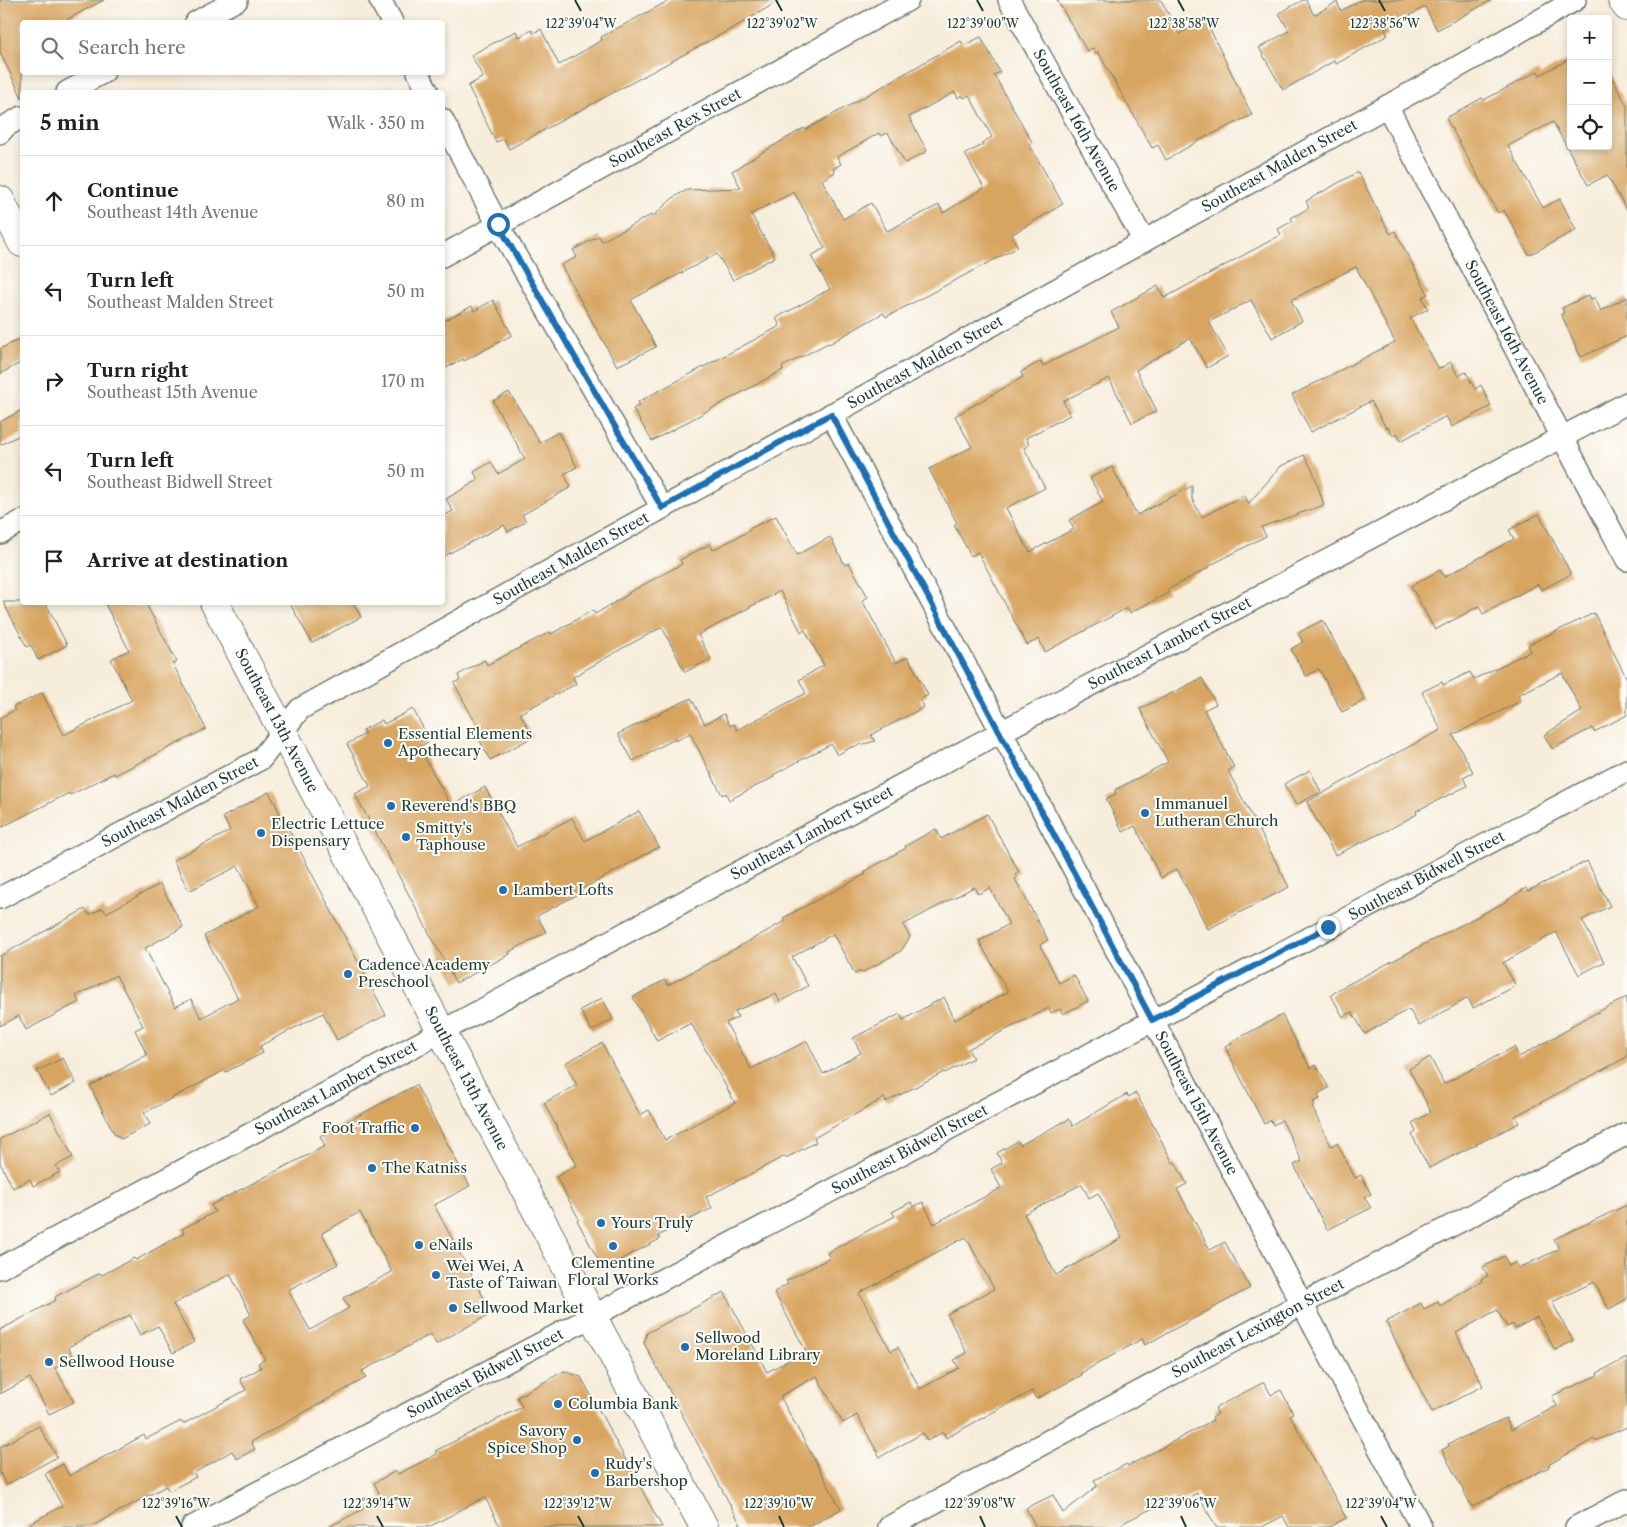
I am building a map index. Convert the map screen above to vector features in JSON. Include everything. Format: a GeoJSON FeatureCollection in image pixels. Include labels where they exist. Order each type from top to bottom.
{"type":"FeatureCollection","features":[{"type":"Feature","properties":{"kind":"street"},"geometry":{"type":"LineString","coordinates":[[200,20],[237,0]]}},
{"type":"Feature","properties":{"kind":"street"},"geometry":{"type":"LineString","coordinates":[[380,0],[391,20]]}},
{"type":"Feature","properties":{"kind":"street","name":"Southeast Rex Street"},"geometry":{"type":"LineString","coordinates":[[445,254],[908,0]]}},
{"type":"Feature","properties":{"kind":"street","name":"Southeast 16th Avenue"},"geometry":{"type":"LineString","coordinates":[[1010,0],[1144,241]]}},
{"type":"Feature","properties":{"kind":"street","name":"Southeast Malden Street"},"geometry":{"type":"LineString","coordinates":[[0,898],[261,759],[300,708],[1575,0]]}},
{"type":"Feature","properties":{"kind":"street"},"geometry":{"type":"LineString","coordinates":[[1622,0],[1627,8]]}},
{"type":"Feature","properties":{"kind":"street"},"geometry":{"type":"LineString","coordinates":[[71,90],[98,75]]}},
{"type":"Feature","properties":{"kind":"street"},"geometry":{"type":"LineString","coordinates":[[420,75],[427,90]]}},
{"type":"Feature","properties":{"kind":"street","name":"Southeast 16th Avenue"},"geometry":{"type":"LineString","coordinates":[[1387,106],[1627,560]]}},
{"type":"Feature","properties":{"kind":"street"},"geometry":{"type":"LineString","coordinates":[[0,133],[6,126],[20,118]]}},
{"type":"Feature","properties":{"kind":"street"},"geometry":{"type":"LineString","coordinates":[[445,126],[498,224],[662,508]]}},
{"type":"Feature","properties":{"kind":"street"},"geometry":{"type":"LineString","coordinates":[[0,200],[20,239]]}},
{"type":"Feature","properties":{"kind":"street","name":"Southeast Lambert Street"},"geometry":{"type":"LineString","coordinates":[[0,1268],[1001,732],[1627,403]]}},
{"type":"Feature","properties":{"kind":"street","name":"Southeast 15th Avenue"},"geometry":{"type":"LineString","coordinates":[[831,414],[1421,1527]]}},
{"type":"Feature","properties":{"kind":"street"},"geometry":{"type":"LineString","coordinates":[[0,533],[20,522]]}},
{"type":"Feature","properties":{"kind":"street","name":"Southeast 13th Avenue"},"geometry":{"type":"LineString","coordinates":[[216,605],[704,1527]]}},
{"type":"Feature","properties":{"kind":"street","name":"Southeast Bidwell Street"},"geometry":{"type":"LineString","coordinates":[[192,1527],[592,1318],[1627,770]]}},
{"type":"Feature","properties":{"kind":"street","name":"Southeast Lexington Street"},"geometry":{"type":"LineString","coordinates":[[889,1527],[1302,1304],[1627,1134]]}},
{"type":"Feature","properties":{"kind":"street"},"geometry":{"type":"LineString","coordinates":[[1576,1527],[1627,1500]]}},
{"type":"Feature","properties":{"kind":"building"},"geometry":{"type":"Polygon","coordinates":[[[0,0],[104,0],[66,20],[20,20],[20,75],[22,75],[22,90],[20,90],[20,94],[0,52],[0,0]]]}},
{"type":"Feature","properties":{"kind":"building"},"geometry":{"type":"Polygon","coordinates":[[[670,0],[780,0],[744,22],[509,149],[504,139],[496,142],[468,86],[483,77],[471,55],[516,31],[519,37],[532,30],[533,33],[541,29],[559,65],[602,40],[601,37],[670,0]]]}},
{"type":"Feature","properties":{"kind":"building"},"geometry":{"type":"Polygon","coordinates":[[[1057,0],[1161,0],[1179,34],[1205,19],[1252,115],[1200,140],[1166,160],[1158,145],[1152,148],[1098,52],[1096,53],[1093,48],[1087,51],[1057,0]]]}},
{"type":"Feature","properties":{"kind":"building"},"geometry":{"type":"Polygon","coordinates":[[[1306,0],[1314,15],[1337,2],[1341,11],[1361,0],[1492,0],[1437,30],[1425,7],[1385,29],[1388,35],[1336,64],[1334,61],[1283,90],[1259,48],[1289,31],[1279,13],[1306,0]]]}},
{"type":"Feature","properties":{"kind":"building"},"geometry":{"type":"Polygon","coordinates":[[[981,37],[1000,72],[994,75],[1032,142],[1029,144],[1063,204],[1011,235],[1018,247],[886,317],[883,313],[829,344],[782,367],[783,370],[652,441],[633,409],[640,405],[638,402],[780,326],[776,318],[830,289],[811,256],[825,248],[794,192],[751,214],[775,257],[733,280],[717,254],[631,300],[656,347],[617,366],[561,265],[577,257],[573,250],[599,236],[602,241],[651,215],[652,217],[674,197],[687,190],[741,188],[732,171],[741,165],[961,41],[964,45],[981,37]],[[955,92],[909,117],[927,151],[905,163],[888,133],[881,136],[879,133],[837,157],[841,164],[833,169],[835,172],[822,180],[843,219],[871,203],[887,231],[939,205],[943,213],[984,188],[965,154],[983,145],[982,143],[992,137],[969,95],[964,98],[962,95],[958,98],[955,92]]]}},
{"type":"Feature","properties":{"kind":"building"},"geometry":{"type":"Polygon","coordinates":[[[1567,60],[1567,147],[1553,122],[1508,146],[1543,208],[1560,199],[1576,230],[1529,255],[1504,210],[1498,213],[1446,118],[1538,71],[1540,75],[1567,60]]]}},
{"type":"Feature","properties":{"kind":"building"},"geometry":{"type":"Polygon","coordinates":[[[1612,78],[1627,106],[1627,210],[1607,175],[1588,185],[1569,150],[1612,150],[1612,78]]]}},
{"type":"Feature","properties":{"kind":"building"},"geometry":{"type":"Polygon","coordinates":[[[1358,172],[1390,234],[1395,231],[1428,294],[1422,297],[1428,309],[1410,318],[1439,369],[1451,362],[1458,376],[1466,372],[1475,389],[1481,385],[1491,406],[1452,427],[1446,416],[1401,441],[1397,433],[1393,436],[1388,427],[1386,428],[1371,401],[1311,432],[1292,395],[1395,342],[1356,267],[1291,300],[1302,321],[1272,338],[1251,300],[1209,322],[1228,356],[1207,368],[1190,338],[1136,370],[1157,411],[1132,423],[1109,378],[1063,401],[1070,415],[1026,438],[1029,445],[1024,448],[1045,488],[1006,508],[1030,552],[1074,529],[1069,520],[1103,502],[1090,478],[1112,467],[1137,515],[1192,486],[1192,499],[1202,517],[1244,495],[1249,503],[1281,466],[1304,455],[1313,471],[1324,505],[1261,527],[1266,536],[1209,566],[1167,590],[1168,593],[1130,613],[1127,608],[1045,652],[1039,639],[1027,645],[978,552],[971,556],[954,525],[957,523],[929,469],[972,447],[955,416],[1023,377],[1021,372],[1041,361],[1043,366],[1119,327],[1111,312],[1158,286],[1164,298],[1281,235],[1278,229],[1293,221],[1291,218],[1309,208],[1306,201],[1358,172]]]}},
{"type":"Feature","properties":{"kind":"building"},"geometry":{"type":"Polygon","coordinates":[[[1589,295],[1591,299],[1595,298],[1601,311],[1627,297],[1627,336],[1581,357],[1561,314],[1564,313],[1562,308],[1589,295]]]}},
{"type":"Feature","properties":{"kind":"building"},"geometry":{"type":"Polygon","coordinates":[[[493,300],[512,335],[464,361],[463,359],[445,368],[445,320],[472,306],[474,311],[493,300]]]}},
{"type":"Feature","properties":{"kind":"building"},"geometry":{"type":"Polygon","coordinates":[[[20,339],[20,363],[0,374],[0,349],[20,339]]]}},
{"type":"Feature","properties":{"kind":"building"},"geometry":{"type":"Polygon","coordinates":[[[509,392],[540,443],[558,432],[577,467],[564,474],[571,487],[522,515],[526,521],[508,532],[504,525],[445,555],[445,515],[453,511],[446,499],[478,480],[474,472],[491,462],[498,474],[525,459],[493,401],[509,392]]]}},
{"type":"Feature","properties":{"kind":"building"},"geometry":{"type":"Polygon","coordinates":[[[20,411],[20,435],[0,445],[0,422],[20,411]]]}},
{"type":"Feature","properties":{"kind":"building"},"geometry":{"type":"Polygon","coordinates":[[[1539,514],[1571,574],[1541,590],[1538,584],[1483,614],[1479,606],[1435,630],[1411,586],[1440,570],[1444,577],[1514,539],[1509,530],[1539,514]]]}},
{"type":"Feature","properties":{"kind":"building"},"geometry":{"type":"Polygon","coordinates":[[[776,516],[797,555],[830,537],[845,565],[849,563],[868,597],[862,600],[896,663],[908,657],[928,695],[920,699],[924,707],[871,735],[875,741],[849,748],[837,755],[831,744],[729,800],[726,793],[722,795],[690,733],[633,761],[618,734],[691,698],[705,724],[724,714],[730,726],[734,724],[737,730],[806,693],[799,680],[824,665],[805,630],[801,632],[780,591],[698,635],[711,659],[685,672],[662,627],[573,677],[576,684],[520,713],[533,737],[490,760],[476,733],[480,731],[454,683],[460,680],[458,675],[485,660],[487,665],[550,632],[551,634],[593,610],[595,614],[628,593],[682,564],[680,560],[710,544],[713,550],[776,516]]]}},
{"type":"Feature","properties":{"kind":"building"},"geometry":{"type":"Polygon","coordinates":[[[3,602],[20,602],[20,605],[47,605],[67,645],[38,660],[31,645],[27,647],[3,602]]]}},
{"type":"Feature","properties":{"kind":"building"},"geometry":{"type":"Polygon","coordinates":[[[106,605],[147,605],[177,662],[173,664],[206,729],[115,775],[114,773],[70,795],[69,793],[0,828],[0,718],[15,710],[13,707],[42,693],[64,735],[132,700],[111,659],[129,650],[106,605]]]}},
{"type":"Feature","properties":{"kind":"building"},"geometry":{"type":"Polygon","coordinates":[[[291,605],[355,605],[361,617],[312,643],[291,605]]]}},
{"type":"Feature","properties":{"kind":"building"},"geometry":{"type":"Polygon","coordinates":[[[1594,613],[1627,679],[1627,715],[1594,732],[1592,728],[1552,749],[1544,735],[1582,711],[1562,673],[1518,695],[1521,701],[1453,735],[1473,772],[1463,777],[1467,786],[1416,811],[1417,814],[1390,829],[1335,855],[1307,802],[1393,754],[1441,730],[1422,692],[1442,682],[1443,685],[1470,672],[1474,679],[1531,651],[1528,645],[1594,613]]]}},
{"type":"Feature","properties":{"kind":"building"},"geometry":{"type":"Polygon","coordinates":[[[1323,620],[1365,700],[1342,712],[1319,669],[1306,676],[1291,649],[1303,642],[1298,633],[1323,620]]]}},
{"type":"Feature","properties":{"kind":"building","name":"Immanuel Lutheran Church"},"geometry":{"type":"Polygon","coordinates":[[[1202,678],[1216,704],[1204,710],[1234,767],[1228,771],[1289,887],[1208,929],[1177,869],[1161,878],[1135,826],[1123,832],[1106,799],[1116,794],[1115,790],[1168,762],[1140,709],[1202,678]]]}},
{"type":"Feature","properties":{"kind":"building"},"geometry":{"type":"Polygon","coordinates":[[[413,709],[430,741],[419,747],[451,806],[485,787],[517,847],[572,818],[585,841],[639,811],[659,847],[537,916],[546,932],[456,983],[355,794],[370,786],[347,744],[365,734],[363,730],[382,720],[384,724],[413,709]]]}},
{"type":"Feature","properties":{"kind":"building"},"geometry":{"type":"Polygon","coordinates":[[[1310,770],[1321,792],[1296,805],[1284,784],[1310,770]]]}},
{"type":"Feature","properties":{"kind":"building"},"geometry":{"type":"Polygon","coordinates":[[[269,792],[386,1015],[337,1040],[323,1013],[260,1046],[263,1053],[226,1072],[225,1070],[144,1113],[150,1124],[121,1139],[114,1133],[90,1086],[147,1055],[135,1030],[143,1026],[116,975],[76,996],[79,1002],[26,1030],[19,1016],[0,1026],[0,956],[85,909],[89,915],[103,908],[106,913],[160,884],[183,927],[145,948],[175,1007],[191,999],[201,1018],[238,998],[204,936],[259,906],[238,866],[189,891],[173,860],[230,831],[223,817],[269,792]]]}},
{"type":"Feature","properties":{"kind":"building"},"geometry":{"type":"Polygon","coordinates":[[[987,814],[1019,872],[1015,874],[1017,878],[1015,879],[1048,940],[1040,945],[1059,983],[1074,975],[1088,1001],[1063,1014],[1060,1009],[1051,1013],[1049,1008],[968,1049],[973,1058],[886,1102],[884,1098],[814,1138],[816,1142],[706,1197],[712,1208],[658,1236],[660,1239],[603,1269],[556,1177],[577,1165],[544,1103],[577,1085],[565,1063],[602,1043],[640,1115],[649,1110],[665,1140],[735,1103],[691,1023],[657,1041],[633,997],[665,980],[668,985],[731,951],[785,921],[783,918],[866,874],[864,872],[936,829],[941,839],[987,814]],[[974,887],[903,925],[910,937],[901,951],[861,973],[860,971],[855,974],[833,934],[792,957],[808,986],[780,1002],[776,994],[735,1011],[738,1017],[726,1023],[751,1069],[807,1041],[823,1074],[861,1053],[853,1038],[900,1014],[903,1020],[944,997],[955,1020],[1008,992],[979,941],[1009,924],[990,888],[978,894],[974,887]]]}},
{"type":"Feature","properties":{"kind":"building"},"geometry":{"type":"Polygon","coordinates":[[[1587,861],[1610,906],[1582,920],[1604,962],[1579,975],[1556,932],[1503,963],[1516,986],[1473,1008],[1468,998],[1419,1026],[1409,1009],[1365,1034],[1352,1012],[1343,1017],[1331,995],[1339,989],[1507,901],[1526,888],[1528,891],[1587,861]]]}},
{"type":"Feature","properties":{"kind":"building"},"geometry":{"type":"Polygon","coordinates":[[[1627,997],[1627,1057],[1515,1116],[1519,1123],[1429,1168],[1412,1135],[1416,1132],[1412,1123],[1431,1112],[1409,1069],[1430,1057],[1444,1084],[1514,1047],[1519,1057],[1571,1028],[1571,1026],[1627,997]]]}},
{"type":"Feature","properties":{"kind":"building"},"geometry":{"type":"Polygon","coordinates":[[[602,998],[613,1019],[592,1031],[580,1010],[602,998]]]}},
{"type":"Feature","properties":{"kind":"building"},"geometry":{"type":"Polygon","coordinates":[[[1282,1015],[1310,1068],[1316,1065],[1329,1088],[1318,1094],[1320,1099],[1313,1102],[1315,1105],[1312,1107],[1331,1146],[1337,1143],[1355,1178],[1361,1175],[1371,1194],[1364,1197],[1371,1208],[1327,1230],[1294,1165],[1302,1161],[1282,1120],[1273,1125],[1271,1120],[1264,1124],[1225,1047],[1282,1015]]]}},
{"type":"Feature","properties":{"kind":"building"},"geometry":{"type":"Polygon","coordinates":[[[63,1058],[76,1083],[51,1096],[37,1071],[63,1058]]]}},
{"type":"Feature","properties":{"kind":"building"},"geometry":{"type":"Polygon","coordinates":[[[416,1085],[470,1186],[434,1205],[492,1313],[436,1344],[431,1334],[362,1371],[366,1378],[251,1442],[255,1449],[237,1459],[232,1451],[194,1473],[196,1477],[169,1491],[166,1486],[90,1527],[24,1527],[62,1506],[45,1474],[63,1464],[69,1476],[144,1435],[146,1439],[181,1421],[183,1424],[246,1390],[240,1379],[261,1368],[258,1363],[265,1359],[243,1320],[251,1315],[230,1274],[173,1304],[194,1342],[173,1353],[158,1326],[140,1335],[130,1315],[68,1347],[74,1358],[55,1368],[74,1402],[49,1414],[30,1378],[0,1394],[0,1330],[56,1300],[55,1297],[100,1273],[102,1275],[134,1258],[136,1260],[184,1233],[182,1229],[215,1212],[211,1205],[325,1146],[320,1136],[416,1085]],[[360,1212],[322,1233],[338,1264],[288,1290],[310,1330],[349,1308],[343,1298],[392,1272],[360,1212]]]}},
{"type":"Feature","properties":{"kind":"building"},"geometry":{"type":"Polygon","coordinates":[[[1136,1093],[1173,1163],[1175,1162],[1187,1184],[1177,1189],[1210,1250],[1225,1242],[1250,1288],[1145,1345],[1142,1339],[1081,1373],[1082,1375],[1036,1399],[1032,1391],[946,1438],[943,1432],[927,1441],[923,1433],[880,1457],[857,1415],[843,1423],[817,1376],[780,1396],[841,1509],[809,1527],[742,1527],[644,1343],[647,1333],[724,1292],[767,1372],[806,1351],[774,1292],[788,1284],[786,1281],[830,1258],[827,1253],[895,1216],[892,1212],[911,1202],[913,1207],[923,1202],[934,1224],[1001,1188],[991,1169],[1002,1163],[997,1153],[1018,1141],[1020,1145],[1069,1119],[1073,1126],[1127,1094],[1128,1097],[1136,1093]],[[1082,1184],[1024,1214],[1056,1275],[1122,1238],[1098,1193],[1089,1198],[1082,1184]],[[966,1237],[859,1293],[891,1351],[898,1347],[920,1389],[959,1368],[954,1360],[967,1353],[947,1314],[994,1289],[966,1237]]]}},
{"type":"Feature","properties":{"kind":"building"},"geometry":{"type":"Polygon","coordinates":[[[50,1113],[73,1157],[56,1166],[60,1172],[33,1186],[30,1179],[13,1188],[0,1163],[0,1139],[50,1113]]]}},
{"type":"Feature","properties":{"kind":"building"},"geometry":{"type":"Polygon","coordinates":[[[1627,1205],[1627,1299],[1609,1309],[1594,1282],[1552,1302],[1573,1341],[1555,1350],[1537,1317],[1515,1329],[1513,1324],[1507,1327],[1497,1310],[1456,1333],[1483,1386],[1432,1412],[1386,1322],[1421,1303],[1424,1309],[1438,1302],[1440,1306],[1482,1281],[1481,1279],[1488,1276],[1483,1267],[1504,1256],[1509,1266],[1516,1262],[1519,1268],[1559,1249],[1554,1239],[1627,1205]]]}},
{"type":"Feature","properties":{"kind":"building"},"geometry":{"type":"Polygon","coordinates":[[[1627,1358],[1627,1427],[1595,1441],[1594,1439],[1548,1465],[1549,1467],[1472,1507],[1442,1450],[1449,1446],[1448,1444],[1506,1418],[1511,1430],[1557,1406],[1552,1396],[1598,1375],[1597,1373],[1627,1358]]]}},
{"type":"Feature","properties":{"kind":"building"},"geometry":{"type":"Polygon","coordinates":[[[564,1371],[581,1377],[662,1527],[500,1527],[485,1497],[429,1527],[329,1527],[382,1499],[374,1483],[396,1471],[398,1474],[437,1454],[435,1451],[522,1407],[517,1397],[564,1371]]]}},
{"type":"Feature","properties":{"kind":"building"},"geometry":{"type":"Polygon","coordinates":[[[1264,1382],[1271,1395],[1281,1390],[1293,1413],[1290,1415],[1346,1518],[1329,1527],[1289,1527],[1283,1516],[1262,1527],[1216,1527],[1197,1493],[1176,1504],[1173,1498],[1115,1527],[1036,1527],[1026,1508],[1053,1495],[1063,1513],[1097,1486],[1094,1480],[1127,1464],[1128,1466],[1213,1420],[1212,1418],[1218,1414],[1215,1408],[1264,1382]]]}},
{"type":"Feature","properties":{"kind":"building"},"geometry":{"type":"Polygon","coordinates":[[[39,1426],[57,1457],[6,1485],[0,1473],[0,1447],[39,1426]]]}},
{"type":"Feature","properties":{"kind":"place","name":"Essential Elements Apothecary"},"geometry":{"type":"Point","coordinates":[388,743]}},
{"type":"Feature","properties":{"kind":"place","name":"Reverend's BBQ"},"geometry":{"type":"Point","coordinates":[391,806]}},
{"type":"Feature","properties":{"kind":"place","name":"Immanuel Lutheran Church"},"geometry":{"type":"Point","coordinates":[1145,813]}},
{"type":"Feature","properties":{"kind":"place","name":"Electric Lettuce Dispensary"},"geometry":{"type":"Point","coordinates":[261,833]}},
{"type":"Feature","properties":{"kind":"place","name":"Smitty's Taphouse"},"geometry":{"type":"Point","coordinates":[406,837]}},
{"type":"Feature","properties":{"kind":"place","name":"Lambert Lofts"},"geometry":{"type":"Point","coordinates":[503,890]}},
{"type":"Feature","properties":{"kind":"place","name":"Cadence Academy Preschool"},"geometry":{"type":"Point","coordinates":[348,974]}},
{"type":"Feature","properties":{"kind":"place","name":"Foot Traffic"},"geometry":{"type":"Point","coordinates":[415,1128]}},
{"type":"Feature","properties":{"kind":"place","name":"The Katniss"},"geometry":{"type":"Point","coordinates":[372,1168]}},
{"type":"Feature","properties":{"kind":"place","name":"Yours Truly"},"geometry":{"type":"Point","coordinates":[601,1223]}},
{"type":"Feature","properties":{"kind":"place","name":"eNails"},"geometry":{"type":"Point","coordinates":[419,1245]}},
{"type":"Feature","properties":{"kind":"place","name":"Clementine Floral Works"},"geometry":{"type":"Point","coordinates":[613,1246]}},
{"type":"Feature","properties":{"kind":"place","name":"Wei Wei, A Taste of Taiwan"},"geometry":{"type":"Point","coordinates":[436,1275]}},
{"type":"Feature","properties":{"kind":"place","name":"Sellwood Market"},"geometry":{"type":"Point","coordinates":[453,1308]}},
{"type":"Feature","properties":{"kind":"place","name":"Sellwood Moreland Library"},"geometry":{"type":"Point","coordinates":[685,1347]}},
{"type":"Feature","properties":{"kind":"place","name":"Sellwood House"},"geometry":{"type":"Point","coordinates":[49,1362]}},
{"type":"Feature","properties":{"kind":"place","name":"Columbia Bank"},"geometry":{"type":"Point","coordinates":[558,1404]}},
{"type":"Feature","properties":{"kind":"place","name":"Savory Spice Shop"},"geometry":{"type":"Point","coordinates":[577,1440]}},
{"type":"Feature","properties":{"kind":"place","name":"Rudy's Barbershop"},"geometry":{"type":"Point","coordinates":[595,1473]}},
{"type":"Feature","properties":{"kind":"route"},"geometry":{"type":"LineString","coordinates":[[498,224],[662,508],[831,414],[1019,765],[1152,1020],[1328,927]]}}]}
